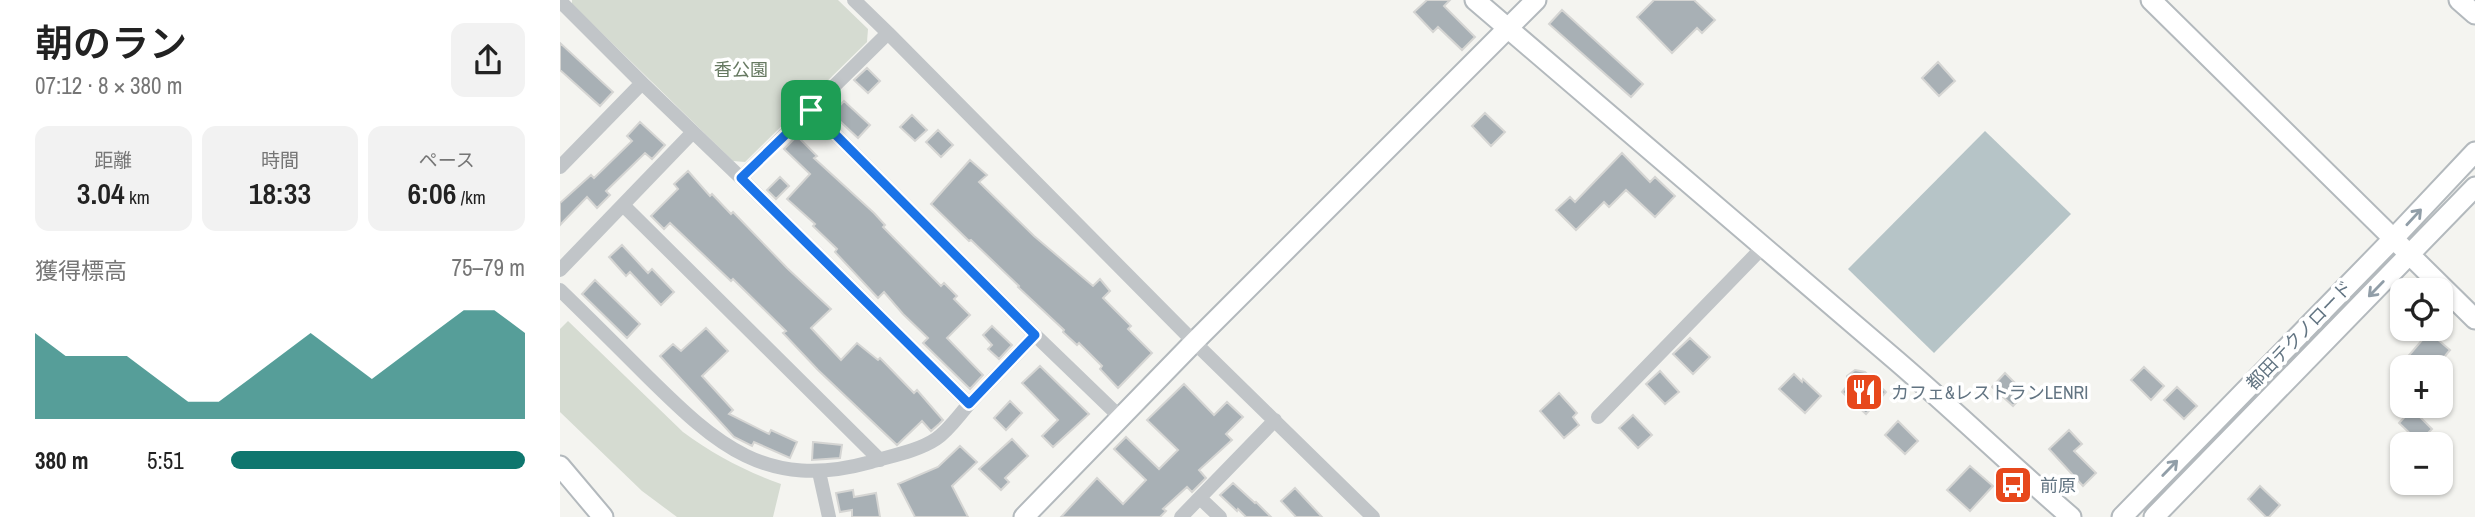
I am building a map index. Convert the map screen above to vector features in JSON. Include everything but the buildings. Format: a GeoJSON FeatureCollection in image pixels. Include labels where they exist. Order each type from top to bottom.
{"type":"FeatureCollection","features":[{"type":"Feature","properties":{"kind":"street"},"geometry":{"type":"LineString","coordinates":[[854,0],[1194,342],[1373,517]]}},
{"type":"Feature","properties":{"kind":"street"},"geometry":{"type":"LineString","coordinates":[[1475,0],[1900,364],[2004,460],[2071,517]]}},
{"type":"Feature","properties":{"kind":"street"},"geometry":{"type":"LineString","coordinates":[[1024,517],[1194,342],[1536,0]]}},
{"type":"Feature","properties":{"kind":"street"},"geometry":{"type":"LineString","coordinates":[[2151,0],[2475,319]]}},
{"type":"Feature","properties":{"kind":"street"},"geometry":{"type":"LineString","coordinates":[[2459,0],[2475,14]]}},
{"type":"Feature","properties":{"kind":"street"},"geometry":{"type":"LineString","coordinates":[[563,9],[741,178],[969,404]]}},
{"type":"Feature","properties":{"kind":"street"},"geometry":{"type":"LineString","coordinates":[[741,178],[888,33]]}},
{"type":"Feature","properties":{"kind":"street"},"geometry":{"type":"LineString","coordinates":[[560,167],[642,83]]}},
{"type":"Feature","properties":{"kind":"street"},"geometry":{"type":"LineString","coordinates":[[811,110],[1121,418]]}},
{"type":"Feature","properties":{"kind":"street"},"geometry":{"type":"LineString","coordinates":[[560,270],[693,132]]}},
{"type":"Feature","properties":{"kind":"street","name":"都田テクノロード"},"geometry":{"type":"LineString","coordinates":[[2122,517],[2475,152]]}},
{"type":"Feature","properties":{"kind":"street","name":"都田テクノロード"},"geometry":{"type":"LineString","coordinates":[[2154,517],[2475,187]]}},
{"type":"Feature","properties":{"kind":"street"},"geometry":{"type":"LineString","coordinates":[[623,205],[880,460]]}},
{"type":"Feature","properties":{"kind":"street"},"geometry":{"type":"LineString","coordinates":[[1598,417],[1763,247]]}},
{"type":"Feature","properties":{"kind":"street"},"geometry":{"type":"LineString","coordinates":[[560,290],[692,421],[717,439],[750,457],[783,469],[819,472],[853,467],[934,440],[1035,335]]}},
{"type":"Feature","properties":{"kind":"street"},"geometry":{"type":"LineString","coordinates":[[1181,517],[1275,420]]}},
{"type":"Feature","properties":{"kind":"street"},"geometry":{"type":"LineString","coordinates":[[560,466],[603,517]]}},
{"type":"Feature","properties":{"kind":"street"},"geometry":{"type":"LineString","coordinates":[[819,472],[828,517]]}},
{"type":"Feature","properties":{"kind":"street"},"geometry":{"type":"LineString","coordinates":[[1200,498],[1220,517]]}},
{"type":"Feature","properties":{"kind":"green space","name":"香公園"},"geometry":{"type":"Polygon","coordinates":[[[572,0],[838,0],[868,29],[867,42],[745,162],[733,161],[572,4],[572,0]]]}},
{"type":"Feature","properties":{"kind":"green space"},"geometry":{"type":"Polygon","coordinates":[[[568,321],[683,432],[730,462],[781,484],[773,517],[677,517],[642,491],[560,412],[560,329],[568,321]]]}},
{"type":"Feature","properties":{"kind":"shaded area"},"geometry":{"type":"Polygon","coordinates":[[[1985,131],[2071,214],[1934,353],[1848,269],[1985,131]]]}},
{"type":"Feature","properties":{"kind":"place","name":"カフェ&レストランLENRI"},"geometry":{"type":"Point","coordinates":[1864,392]}},
{"type":"Feature","properties":{"kind":"place","name":"前原"},"geometry":{"type":"Point","coordinates":[2013,485]}},
{"type":"Feature","properties":{"kind":"route"},"geometry":{"type":"LineString","coordinates":[[811,110],[1035,335],[969,404],[741,178],[811,110]]}}]}
